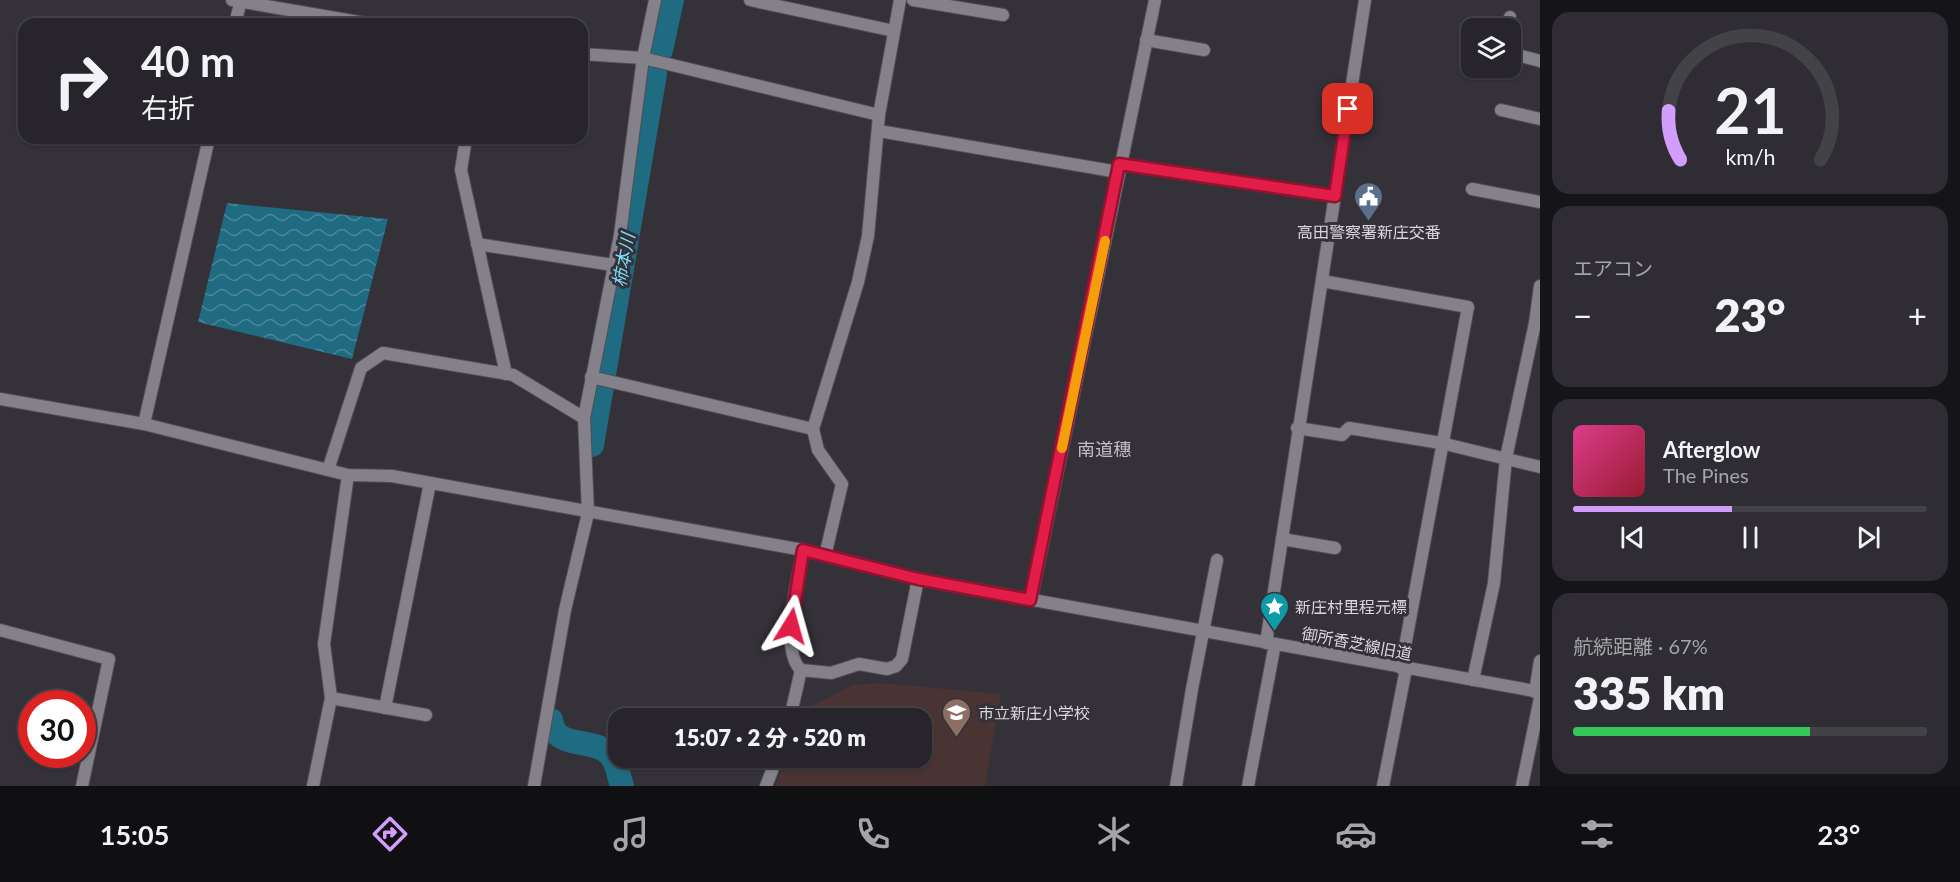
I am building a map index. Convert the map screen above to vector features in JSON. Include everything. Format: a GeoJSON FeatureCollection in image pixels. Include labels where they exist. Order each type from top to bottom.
{"type":"FeatureCollection","features":[{"type":"Feature","properties":{"kind":"street"},"geometry":{"type":"LineString","coordinates":[[236,18],[238,0],[337,18]]}},
{"type":"Feature","properties":{"kind":"street"},"geometry":{"type":"LineString","coordinates":[[534,786],[565,610],[588,513],[584,418],[598,379],[643,58],[655,0]]}},
{"type":"Feature","properties":{"kind":"street"},"geometry":{"type":"LineString","coordinates":[[750,0],[894,31]]}},
{"type":"Feature","properties":{"kind":"street"},"geometry":{"type":"LineString","coordinates":[[825,555],[842,484],[818,450],[813,429],[858,282],[868,236],[879,115],[900,0]]}},
{"type":"Feature","properties":{"kind":"street"},"geometry":{"type":"LineString","coordinates":[[913,0],[1003,15]]}},
{"type":"Feature","properties":{"kind":"street"},"geometry":{"type":"LineString","coordinates":[[1030,600],[1155,0]]}},
{"type":"Feature","properties":{"kind":"street"},"geometry":{"type":"LineString","coordinates":[[1248,786],[1270,644],[1298,428],[1365,0]]}},
{"type":"Feature","properties":{"kind":"street"},"geometry":{"type":"LineString","coordinates":[[1146,40],[1204,50]]}},
{"type":"Feature","properties":{"kind":"street"},"geometry":{"type":"LineString","coordinates":[[588,54],[643,58],[879,115]]}},
{"type":"Feature","properties":{"kind":"street"},"geometry":{"type":"LineString","coordinates":[[1521,56],[1540,61]]}},
{"type":"Feature","properties":{"kind":"street"},"geometry":{"type":"LineString","coordinates":[[1501,110],[1540,119]]}},
{"type":"Feature","properties":{"kind":"street"},"geometry":{"type":"LineString","coordinates":[[879,131],[1119,168],[1335,196]]}},
{"type":"Feature","properties":{"kind":"street"},"geometry":{"type":"LineString","coordinates":[[144,424],[208,144]]}},
{"type":"Feature","properties":{"kind":"street"},"geometry":{"type":"LineString","coordinates":[[465,144],[461,170],[506,374]]}},
{"type":"Feature","properties":{"kind":"street"},"geometry":{"type":"LineString","coordinates":[[1472,189],[1540,202]]}},
{"type":"Feature","properties":{"kind":"street"},"geometry":{"type":"LineString","coordinates":[[477,244],[613,265]]}},
{"type":"Feature","properties":{"kind":"street"},"geometry":{"type":"LineString","coordinates":[[1322,281],[1468,307],[1441,443],[1383,786]]}},
{"type":"Feature","properties":{"kind":"street"},"geometry":{"type":"LineString","coordinates":[[1473,680],[1494,583],[1506,458],[1535,323],[1540,286]]}},
{"type":"Feature","properties":{"kind":"street"},"geometry":{"type":"LineString","coordinates":[[328,470],[360,368],[383,353],[506,374],[584,418]]}},
{"type":"Feature","properties":{"kind":"street"},"geometry":{"type":"LineString","coordinates":[[598,379],[813,429]]}},
{"type":"Feature","properties":{"kind":"street","name":"御所香芝線旧道"},"geometry":{"type":"LineString","coordinates":[[0,399],[144,424],[348,475],[392,476],[803,550],[918,579],[1473,680],[1538,694]]}},
{"type":"Feature","properties":{"kind":"street"},"geometry":{"type":"LineString","coordinates":[[1298,428],[1342,435],[1349,428],[1441,443],[1540,467]]}},
{"type":"Feature","properties":{"kind":"street"},"geometry":{"type":"LineString","coordinates":[[313,786],[332,698],[324,644],[348,475]]}},
{"type":"Feature","properties":{"kind":"street"},"geometry":{"type":"LineString","coordinates":[[386,708],[430,483]]}},
{"type":"Feature","properties":{"kind":"street"},"geometry":{"type":"LineString","coordinates":[[1282,539],[1335,548]]}},
{"type":"Feature","properties":{"kind":"street"},"geometry":{"type":"LineString","coordinates":[[803,550],[791,626],[792,656],[795,664],[801,670],[831,673],[859,664],[887,669],[896,666],[902,659],[918,579]]}},
{"type":"Feature","properties":{"kind":"street"},"geometry":{"type":"LineString","coordinates":[[1176,786],[1217,560]]}},
{"type":"Feature","properties":{"kind":"street"},"geometry":{"type":"LineString","coordinates":[[0,630],[108,659],[82,786]]}},
{"type":"Feature","properties":{"kind":"street"},"geometry":{"type":"LineString","coordinates":[[1522,786],[1538,694],[1540,661]]}},
{"type":"Feature","properties":{"kind":"street"},"geometry":{"type":"LineString","coordinates":[[792,708],[801,670]]}},
{"type":"Feature","properties":{"kind":"street"},"geometry":{"type":"LineString","coordinates":[[332,698],[426,716]]}},
{"type":"Feature","properties":{"kind":"street"},"geometry":{"type":"LineString","coordinates":[[766,786],[773,768]]}},
{"type":"Feature","properties":{"kind":"shaded area","name":"市立新庄小学校"},"geometry":{"type":"Polygon","coordinates":[[[880,683],[1001,694],[985,786],[775,786],[782,768],[932,768],[932,708],[808,708],[853,685],[880,683]]]}},
{"type":"Feature","properties":{"kind":"water"},"geometry":{"type":"Polygon","coordinates":[[[227,203],[388,219],[352,359],[198,322],[227,203]]]}},
{"type":"Feature","properties":{"kind":"waterway","name":"柿本川"},"geometry":{"type":"LineString","coordinates":[[661,50],[672,0]]}},
{"type":"Feature","properties":{"kind":"waterway","name":"柿本川"},"geometry":{"type":"LineString","coordinates":[[592,445],[655,74]]}},
{"type":"Feature","properties":{"kind":"waterway","name":"柿本川"},"geometry":{"type":"LineString","coordinates":[[551,720],[554,730],[560,736],[598,747],[606,752],[615,762],[622,786]]}},
{"type":"Feature","properties":{"kind":"slow traffic"},"geometry":{"type":"LineString","coordinates":[[1062,448],[1105,241]]}},
{"type":"Feature","properties":{"kind":"place","name":"高田警察署新庄交番"},"geometry":{"type":"Point","coordinates":[1369,222]}},
{"type":"Feature","properties":{"kind":"place","name":"新庄村里程元標"},"geometry":{"type":"Point","coordinates":[1274,632]}},
{"type":"Feature","properties":{"kind":"place","name":"市立新庄小学校"},"geometry":{"type":"Point","coordinates":[957,738]}},
{"type":"Feature","properties":{"kind":"district","name":"南道穗"},"geometry":{"type":"Point","coordinates":[1104,449]}},
{"type":"Feature","properties":{"kind":"route"},"geometry":{"type":"LineString","coordinates":[[791,626],[803,550],[918,579],[1030,600],[1119,164],[1227,182],[1335,196],[1348,109]]}}]}
